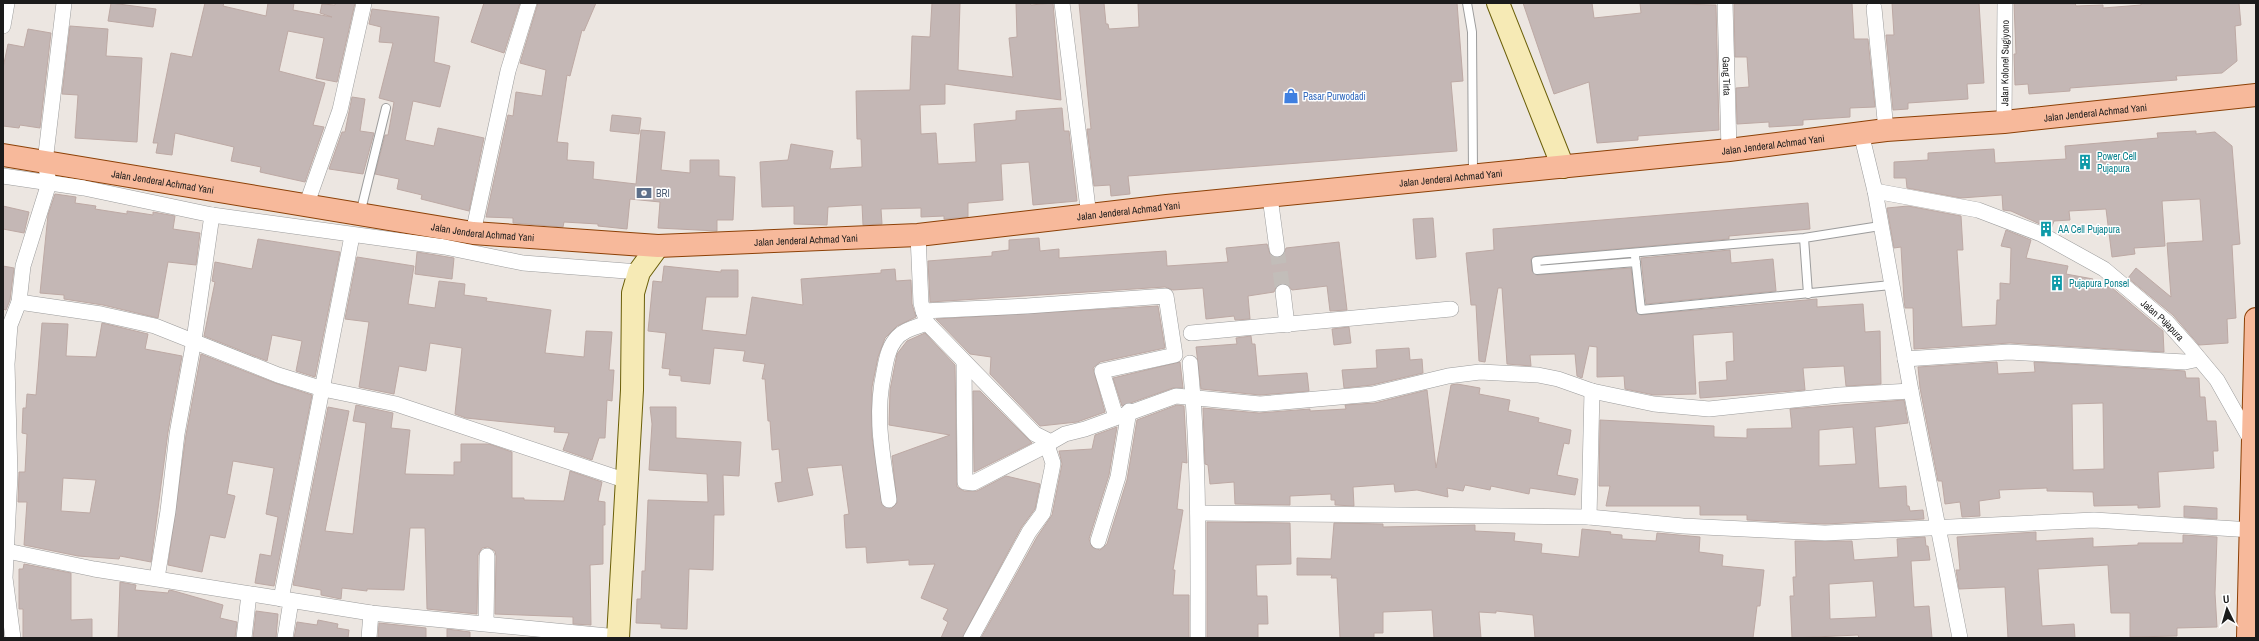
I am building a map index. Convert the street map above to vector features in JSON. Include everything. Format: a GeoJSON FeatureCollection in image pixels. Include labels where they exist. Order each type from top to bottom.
{"type":"FeatureCollection","features":[{"type":"Feature","properties":{"kind":"main road"},"geometry":{"type":"LineString","coordinates":[[1498,3],[1563,167]]}},
{"type":"Feature","properties":{"kind":"main road","name":"Jalan Jenderal Achmad Yani"},"geometry":{"type":"LineString","coordinates":[[3,155],[47,173],[306,206],[473,233],[658,246],[918,235],[1729,150],[1886,130],[2004,122],[2203,102],[2256,95]]}},
{"type":"Feature","properties":{"kind":"main road"},"geometry":{"type":"LineString","coordinates":[[618,637],[632,390],[633,293],[639,272],[658,246]]}},
{"type":"Feature","properties":{"kind":"main road"},"geometry":{"type":"LineString","coordinates":[[2248,638],[2252,530],[2256,319]]}},
{"type":"Feature","properties":{"kind":"street"},"geometry":{"type":"LineString","coordinates":[[3,26],[7,3]]}},
{"type":"Feature","properties":{"kind":"street"},"geometry":{"type":"LineString","coordinates":[[9,632],[5,578],[10,475],[7,364],[10,325],[19,302],[23,266],[47,173],[64,3]]}},
{"type":"Feature","properties":{"kind":"street"},"geometry":{"type":"LineString","coordinates":[[306,206],[340,110],[364,3]]}},
{"type":"Feature","properties":{"kind":"street"},"geometry":{"type":"LineString","coordinates":[[473,233],[508,71],[529,3]]}},
{"type":"Feature","properties":{"kind":"street"},"geometry":{"type":"LineString","coordinates":[[1062,3],[1089,216]]}},
{"type":"Feature","properties":{"kind":"street","name":"Gang Tirta"},"geometry":{"type":"LineString","coordinates":[[1725,3],[1729,150]]}},
{"type":"Feature","properties":{"kind":"street","name":"Jalan Kolonel Sugiyono"},"geometry":{"type":"LineString","coordinates":[[2004,122],[2005,3]]}},
{"type":"Feature","properties":{"kind":"street"},"geometry":{"type":"LineString","coordinates":[[1874,8],[1886,130]]}},
{"type":"Feature","properties":{"kind":"street"},"geometry":{"type":"LineString","coordinates":[[1861,133],[1875,191],[1880,226],[1911,391],[1960,638]]}},
{"type":"Feature","properties":{"kind":"street"},"geometry":{"type":"LineString","coordinates":[[3,176],[47,173],[84,188],[212,215],[352,236],[445,247],[523,262],[639,272]]}},
{"type":"Feature","properties":{"kind":"street","name":"Jalan Pujapura"},"geometry":{"type":"LineString","coordinates":[[1875,191],[1978,210],[2041,234],[2104,269],[2167,322],[2199,359],[2217,380],[2253,442]]}},
{"type":"Feature","properties":{"kind":"street"},"geometry":{"type":"LineString","coordinates":[[1270,197],[1277,249]]}},
{"type":"Feature","properties":{"kind":"street"},"geometry":{"type":"LineString","coordinates":[[157,578],[168,511],[180,411],[194,340],[212,215]]}},
{"type":"Feature","properties":{"kind":"street"},"geometry":{"type":"LineString","coordinates":[[918,235],[925,317],[964,362],[1034,434],[1049,444],[1053,463],[1043,513],[1029,532],[971,638]]}},
{"type":"Feature","properties":{"kind":"street"},"geometry":{"type":"LineString","coordinates":[[285,638],[286,600],[323,389],[352,236]]}},
{"type":"Feature","properties":{"kind":"street"},"geometry":{"type":"LineString","coordinates":[[1283,292],[1287,325]]}},
{"type":"Feature","properties":{"kind":"street"},"geometry":{"type":"LineString","coordinates":[[888,500],[878,416],[880,392],[887,357],[895,340],[900,335],[925,317],[1027,306],[1166,296],[1175,355],[1102,371],[1123,414],[1118,477],[1098,541]]}},
{"type":"Feature","properties":{"kind":"street"},"geometry":{"type":"LineString","coordinates":[[19,302],[102,314],[155,326],[194,340],[278,375],[323,389],[396,404],[627,481]]}},
{"type":"Feature","properties":{"kind":"street"},"geometry":{"type":"LineString","coordinates":[[1191,333],[1451,309]]}},
{"type":"Feature","properties":{"kind":"street"},"geometry":{"type":"LineString","coordinates":[[1906,359],[2009,352],[2185,362],[2199,359]]}},
{"type":"Feature","properties":{"kind":"street"},"geometry":{"type":"LineString","coordinates":[[964,362],[965,482],[973,483],[1049,444],[1065,434],[1085,429],[1176,396],[1194,399],[1260,404],[1373,394],[1448,376],[1480,372],[1538,375],[1558,379],[1592,391],[1654,404],[1709,409],[1840,395],[1911,391]]}},
{"type":"Feature","properties":{"kind":"street"},"geometry":{"type":"LineString","coordinates":[[1190,362],[1194,399],[1198,513],[1198,638]]}},
{"type":"Feature","properties":{"kind":"street"},"geometry":{"type":"LineString","coordinates":[[1588,517],[1592,391]]}},
{"type":"Feature","properties":{"kind":"street"},"geometry":{"type":"LineString","coordinates":[[1198,513],[1588,517],[1683,526],[1825,533],[2094,520],[2252,530]]}},
{"type":"Feature","properties":{"kind":"street"},"geometry":{"type":"LineString","coordinates":[[7,551],[94,569],[371,612],[618,637]]}},
{"type":"Feature","properties":{"kind":"street"},"geometry":{"type":"LineString","coordinates":[[486,623],[487,556]]}},
{"type":"Feature","properties":{"kind":"street"},"geometry":{"type":"LineString","coordinates":[[244,638],[249,594]]}},
{"type":"Feature","properties":{"kind":"street"},"geometry":{"type":"LineString","coordinates":[[369,638],[371,612]]}},
{"type":"Feature","properties":{"kind":"lane"},"geometry":{"type":"LineString","coordinates":[[1467,3],[1472,32],[1473,177]]}},
{"type":"Feature","properties":{"kind":"lane"},"geometry":{"type":"LineString","coordinates":[[360,215],[386,108]]}},
{"type":"Feature","properties":{"kind":"lane"},"geometry":{"type":"LineString","coordinates":[[1636,262],[1537,270],[1536,261],[1804,238],[1880,226]]}},
{"type":"Feature","properties":{"kind":"lane"},"geometry":{"type":"LineString","coordinates":[[1804,238],[1808,294]]}},
{"type":"Feature","properties":{"kind":"lane"},"geometry":{"type":"LineString","coordinates":[[1635,253],[1641,310],[1891,285]]}},
{"type":"Feature","properties":{"kind":"building"},"geometry":{"type":"Polygon","coordinates":[[[111,3],[156,9],[153,27],[108,21],[111,3]]]}},
{"type":"Feature","properties":{"kind":"building"},"geometry":{"type":"Polygon","coordinates":[[[205,3],[224,3],[223,6],[266,16],[268,3],[294,3],[293,10],[332,17],[320,13],[322,4],[335,5],[335,3],[355,3],[337,82],[316,78],[324,38],[288,31],[279,71],[325,83],[313,125],[324,127],[305,182],[260,172],[261,167],[231,161],[234,147],[175,133],[172,155],[156,153],[158,143],[153,143],[171,53],[192,57],[205,3]]]}},
{"type":"Feature","properties":{"kind":"building"},"geometry":{"type":"Polygon","coordinates":[[[484,3],[520,3],[504,53],[471,42],[484,3]]]}},
{"type":"Feature","properties":{"kind":"building"},"geometry":{"type":"Polygon","coordinates":[[[538,3],[596,3],[584,31],[582,30],[570,76],[567,75],[557,142],[568,143],[567,160],[594,162],[593,179],[636,184],[641,130],[665,132],[661,170],[690,173],[690,160],[719,160],[719,176],[735,177],[733,220],[717,220],[717,231],[658,228],[660,202],[630,199],[627,229],[598,226],[598,224],[564,222],[563,227],[513,223],[513,218],[486,217],[508,115],[513,116],[516,92],[542,96],[546,70],[520,63],[538,3]]]}},
{"type":"Feature","properties":{"kind":"building"},"geometry":{"type":"Polygon","coordinates":[[[932,3],[960,3],[958,70],[1013,77],[1009,38],[1017,37],[1016,3],[1030,3],[1031,5],[1053,3],[1061,100],[945,84],[945,104],[920,105],[921,134],[936,133],[938,164],[976,162],[974,124],[1016,120],[1016,111],[1062,108],[1064,131],[1069,131],[1077,201],[1033,205],[1029,162],[1001,164],[1003,200],[968,203],[968,217],[944,219],[944,216],[921,217],[921,208],[881,209],[882,224],[863,225],[862,205],[828,207],[827,225],[794,224],[794,206],[762,207],[760,162],[788,160],[791,144],[833,151],[830,169],[862,167],[861,139],[857,139],[856,91],[910,90],[912,36],[930,37],[932,3]]]}},
{"type":"Feature","properties":{"kind":"building","name":"Pasar Purwodadi"},"geometry":{"type":"Polygon","coordinates":[[[1079,3],[1104,3],[1106,24],[1108,24],[1109,29],[1139,27],[1138,3],[1457,3],[1463,81],[1451,82],[1457,151],[1128,176],[1130,194],[1111,196],[1110,185],[1094,186],[1087,129],[1091,129],[1079,3]]]}},
{"type":"Feature","properties":{"kind":"building"},"geometry":{"type":"Polygon","coordinates":[[[1523,3],[1592,3],[1594,18],[1641,13],[1640,3],[1716,5],[1719,130],[1638,136],[1638,140],[1597,143],[1589,82],[1554,94],[1523,3]]]}},
{"type":"Feature","properties":{"kind":"building"},"geometry":{"type":"Polygon","coordinates":[[[1852,3],[1854,39],[1868,39],[1875,107],[1850,108],[1850,117],[1803,120],[1803,125],[1769,127],[1769,122],[1737,124],[1736,88],[1749,87],[1747,57],[1735,57],[1734,4],[1852,3]]]}},
{"type":"Feature","properties":{"kind":"building"},"geometry":{"type":"Polygon","coordinates":[[[1892,3],[1979,3],[1984,83],[1967,84],[1968,99],[1908,103],[1908,109],[1893,110],[1886,35],[1894,35],[1892,3]]]}},
{"type":"Feature","properties":{"kind":"building"},"geometry":{"type":"Polygon","coordinates":[[[2014,3],[2075,3],[2076,6],[2103,5],[2103,8],[2141,5],[2141,3],[2239,3],[2241,25],[2235,26],[2237,61],[2222,73],[2176,76],[2177,80],[2070,88],[2070,91],[2029,94],[2028,84],[2015,85],[2014,54],[2016,54],[2014,3]]]}},
{"type":"Feature","properties":{"kind":"building"},"geometry":{"type":"Polygon","coordinates":[[[372,9],[439,17],[434,62],[450,66],[440,107],[413,101],[405,140],[434,146],[438,128],[484,138],[469,211],[421,199],[422,195],[397,189],[399,179],[375,174],[385,135],[388,135],[394,102],[379,98],[393,43],[379,42],[381,27],[369,24],[372,9]]]}},
{"type":"Feature","properties":{"kind":"building"},"geometry":{"type":"Polygon","coordinates":[[[70,26],[108,29],[106,56],[142,58],[137,142],[75,138],[78,95],[62,94],[70,26]]]}},
{"type":"Feature","properties":{"kind":"building"},"geometry":{"type":"Polygon","coordinates":[[[28,29],[51,33],[40,128],[20,125],[19,128],[3,126],[3,68],[8,44],[24,47],[28,29]]]}},
{"type":"Feature","properties":{"kind":"building"},"geometry":{"type":"Polygon","coordinates":[[[352,97],[365,99],[360,131],[374,133],[363,174],[329,169],[342,132],[345,132],[352,97]]]}},
{"type":"Feature","properties":{"kind":"building"},"geometry":{"type":"Polygon","coordinates":[[[612,115],[641,118],[639,134],[610,131],[612,115]]]}},
{"type":"Feature","properties":{"kind":"building"},"geometry":{"type":"Polygon","coordinates":[[[2196,131],[2196,134],[2215,132],[2232,146],[2240,244],[2232,245],[2236,318],[2227,319],[2228,343],[2199,345],[2173,315],[2128,278],[2136,268],[2171,297],[2167,243],[2203,241],[2200,199],[2162,201],[2165,246],[2134,248],[2135,254],[2112,257],[2106,209],[2069,211],[2070,220],[2054,221],[2051,229],[2011,211],[2003,210],[2002,195],[1961,198],[1907,188],[1906,178],[1894,178],[1894,162],[1928,160],[1928,153],[1994,149],[1995,163],[2066,159],[2065,146],[2158,138],[2157,133],[2196,131]]]}},
{"type":"Feature","properties":{"kind":"building"},"geometry":{"type":"Polygon","coordinates":[[[55,194],[76,197],[75,203],[96,206],[95,209],[127,214],[127,211],[153,215],[153,212],[175,216],[173,229],[200,233],[196,265],[168,262],[158,318],[103,305],[64,299],[64,295],[40,293],[48,215],[55,194]]]}},
{"type":"Feature","properties":{"kind":"building"},"geometry":{"type":"Polygon","coordinates":[[[1808,203],[1810,229],[1729,236],[1729,239],[1536,256],[1531,259],[1532,271],[1537,275],[1631,268],[1636,311],[1641,315],[1817,299],[1817,307],[1863,304],[1865,332],[1880,331],[1881,384],[1846,386],[1844,366],[1803,368],[1805,390],[1700,398],[1699,382],[1727,380],[1726,362],[1734,361],[1733,332],[1693,335],[1696,394],[1654,395],[1625,389],[1624,376],[1597,377],[1597,347],[1589,346],[1582,378],[1577,376],[1575,354],[1530,355],[1531,366],[1507,364],[1502,288],[1498,288],[1485,362],[1479,361],[1476,305],[1471,305],[1466,253],[1494,250],[1493,229],[1808,203]]]}},
{"type":"Feature","properties":{"kind":"building"},"geometry":{"type":"Polygon","coordinates":[[[3,206],[29,212],[24,233],[3,229],[3,206]]]}},
{"type":"Feature","properties":{"kind":"building"},"geometry":{"type":"Polygon","coordinates":[[[1908,206],[1961,216],[1963,250],[1957,250],[1962,327],[1996,325],[1997,300],[2000,300],[2000,283],[2010,284],[2011,248],[2001,246],[2006,230],[2031,240],[2026,258],[2068,266],[2066,274],[2093,279],[2092,286],[2111,287],[2163,331],[2164,352],[2010,343],[1914,349],[1913,308],[1905,308],[1901,247],[1894,248],[1887,208],[1908,206]]]}},
{"type":"Feature","properties":{"kind":"building"},"geometry":{"type":"Polygon","coordinates":[[[1433,218],[1436,257],[1416,259],[1413,219],[1433,218]]]}},
{"type":"Feature","properties":{"kind":"building"},"geometry":{"type":"Polygon","coordinates":[[[1039,238],[1040,251],[1059,249],[1059,258],[1166,251],[1167,266],[1228,262],[1226,248],[1267,244],[1270,254],[1278,258],[1283,256],[1286,248],[1339,242],[1347,310],[1330,311],[1327,286],[1292,290],[1287,284],[1282,283],[1277,285],[1274,292],[1248,296],[1250,319],[1235,320],[1234,316],[1206,319],[1203,288],[1173,290],[1165,287],[930,302],[928,261],[992,256],[992,252],[1009,250],[1009,240],[1039,238]]]}},
{"type":"Feature","properties":{"kind":"building"},"geometry":{"type":"Polygon","coordinates":[[[258,239],[340,252],[315,377],[296,371],[302,341],[272,335],[267,361],[204,336],[215,282],[212,281],[215,262],[252,269],[258,239]]]}},
{"type":"Feature","properties":{"kind":"building"},"geometry":{"type":"Polygon","coordinates":[[[1730,250],[1731,263],[1773,259],[1776,291],[1646,304],[1641,258],[1730,250]]]}},
{"type":"Feature","properties":{"kind":"building"},"geometry":{"type":"Polygon","coordinates":[[[417,252],[454,258],[452,279],[415,274],[417,252]]]}},
{"type":"Feature","properties":{"kind":"building"},"geometry":{"type":"Polygon","coordinates":[[[357,257],[414,266],[408,304],[435,308],[439,281],[465,284],[464,295],[487,298],[486,301],[551,310],[545,353],[584,357],[586,331],[612,332],[609,370],[614,370],[612,401],[607,400],[605,438],[599,438],[592,460],[563,450],[569,433],[554,432],[555,427],[466,418],[455,414],[462,348],[430,343],[426,371],[399,366],[394,394],[359,387],[369,322],[345,319],[357,257]]]}},
{"type":"Feature","properties":{"kind":"building"},"geometry":{"type":"Polygon","coordinates":[[[3,266],[14,268],[10,300],[6,310],[3,309],[3,266]]]}},
{"type":"Feature","properties":{"kind":"building"},"geometry":{"type":"Polygon","coordinates":[[[664,266],[721,272],[721,270],[738,270],[738,297],[706,297],[702,330],[746,335],[752,297],[803,305],[801,279],[881,273],[881,270],[895,269],[896,281],[911,280],[912,304],[916,317],[897,326],[885,338],[878,357],[872,387],[872,437],[882,505],[891,509],[897,503],[892,456],[950,435],[889,425],[890,390],[897,354],[907,341],[925,333],[955,365],[957,487],[964,491],[977,491],[1006,476],[1040,484],[1035,509],[1021,528],[962,638],[941,638],[948,622],[943,619],[948,609],[921,598],[935,564],[909,565],[909,560],[867,563],[866,547],[846,548],[844,515],[849,514],[842,465],[807,468],[813,495],[778,502],[775,483],[782,482],[779,449],[772,450],[765,379],[762,379],[765,364],[743,361],[745,351],[714,348],[710,384],[681,381],[681,376],[669,375],[670,369],[662,368],[666,333],[648,331],[653,281],[662,282],[664,266]]]}},
{"type":"Feature","properties":{"kind":"building"},"geometry":{"type":"Polygon","coordinates":[[[1158,306],[1165,348],[1100,362],[1093,368],[1105,412],[1077,422],[1040,426],[990,374],[991,357],[970,354],[936,319],[1158,306]]]}},
{"type":"Feature","properties":{"kind":"building"},"geometry":{"type":"Polygon","coordinates":[[[42,323],[68,324],[66,356],[96,357],[102,323],[148,334],[145,349],[182,356],[168,432],[151,562],[120,556],[119,559],[78,556],[24,545],[27,502],[18,502],[19,472],[25,472],[27,434],[22,433],[23,408],[26,408],[27,394],[36,395],[42,323]],[[63,478],[61,511],[90,513],[96,480],[63,478]]]}},
{"type":"Feature","properties":{"kind":"building"},"geometry":{"type":"Polygon","coordinates":[[[1349,327],[1351,343],[1334,345],[1332,329],[1349,327]]]}},
{"type":"Feature","properties":{"kind":"building"},"geometry":{"type":"Polygon","coordinates":[[[1251,336],[1252,344],[1255,344],[1258,376],[1307,373],[1309,391],[1260,395],[1201,389],[1196,347],[1237,344],[1236,338],[1251,336]]]}},
{"type":"Feature","properties":{"kind":"building"},"geometry":{"type":"Polygon","coordinates":[[[1409,348],[1410,360],[1422,359],[1423,373],[1372,385],[1344,388],[1342,370],[1377,368],[1376,350],[1409,348]]]}},
{"type":"Feature","properties":{"kind":"building"},"geometry":{"type":"Polygon","coordinates":[[[201,354],[275,383],[312,395],[274,586],[255,583],[260,554],[271,556],[278,517],[266,514],[274,468],[233,461],[227,494],[235,496],[225,538],[210,535],[202,572],[168,565],[186,435],[201,354]]]}},
{"type":"Feature","properties":{"kind":"building"},"geometry":{"type":"Polygon","coordinates":[[[1180,362],[1183,388],[1173,388],[1122,406],[1113,378],[1180,362]]]}},
{"type":"Feature","properties":{"kind":"building"},"geometry":{"type":"Polygon","coordinates":[[[1997,362],[1998,374],[2035,372],[2034,362],[2185,371],[2186,378],[2199,378],[2200,397],[2205,397],[2207,421],[2216,421],[2218,451],[2213,451],[2214,468],[2158,472],[2160,507],[2138,508],[2138,505],[2094,506],[2093,492],[2047,491],[2047,488],[1999,490],[2000,498],[1979,501],[1980,516],[1962,517],[1960,502],[1945,504],[1942,481],[1938,481],[1920,388],[1918,367],[1997,362]],[[2103,403],[2072,404],[2073,470],[2104,469],[2103,403]]]}},
{"type":"Feature","properties":{"kind":"building"},"geometry":{"type":"Polygon","coordinates":[[[1457,384],[1480,388],[1479,394],[1510,400],[1508,411],[1539,418],[1538,422],[1571,430],[1569,444],[1564,443],[1557,475],[1578,479],[1575,495],[1530,488],[1529,494],[1491,486],[1490,490],[1465,485],[1463,491],[1447,488],[1448,497],[1417,490],[1395,492],[1394,484],[1353,487],[1354,506],[1335,505],[1335,500],[1331,500],[1331,494],[1290,496],[1290,505],[1235,504],[1234,482],[1210,484],[1208,465],[1205,464],[1203,408],[1259,413],[1310,409],[1310,411],[1346,409],[1345,405],[1375,403],[1427,390],[1436,468],[1451,385],[1457,384]]]}},
{"type":"Feature","properties":{"kind":"building"},"geometry":{"type":"Polygon","coordinates":[[[973,391],[980,391],[1032,443],[974,472],[973,391]]]}},
{"type":"Feature","properties":{"kind":"building"},"geometry":{"type":"Polygon","coordinates":[[[1904,400],[1908,423],[1875,427],[1879,488],[1906,486],[1907,506],[1909,506],[1910,511],[1923,510],[1924,519],[1825,524],[1747,520],[1747,515],[1700,515],[1700,506],[1606,506],[1610,486],[1599,486],[1600,420],[1714,426],[1714,437],[1747,438],[1747,429],[1792,428],[1790,409],[1904,400]],[[1853,427],[1819,430],[1819,466],[1856,464],[1853,427]]]}},
{"type":"Feature","properties":{"kind":"building"},"geometry":{"type":"Polygon","coordinates":[[[356,405],[393,413],[391,428],[410,430],[405,474],[454,475],[454,462],[461,462],[461,444],[489,444],[512,452],[512,498],[524,498],[524,500],[564,501],[570,471],[602,482],[598,501],[605,502],[605,525],[603,525],[603,564],[590,565],[591,625],[573,624],[573,617],[495,614],[496,556],[495,551],[488,547],[482,548],[478,555],[477,614],[427,609],[425,528],[410,528],[404,590],[367,589],[367,591],[342,588],[341,599],[321,595],[321,590],[293,585],[328,407],[349,411],[325,531],[353,534],[366,423],[353,421],[356,405]]]}},
{"type":"Feature","properties":{"kind":"building"},"geometry":{"type":"Polygon","coordinates":[[[1177,405],[1184,406],[1187,463],[1182,462],[1177,509],[1183,510],[1173,570],[1175,570],[1173,595],[1189,595],[1189,638],[981,638],[1037,537],[1052,515],[1062,464],[1059,451],[1092,449],[1095,435],[1117,427],[1109,475],[1089,539],[1092,547],[1100,550],[1107,544],[1127,480],[1137,420],[1177,405]]]}},
{"type":"Feature","properties":{"kind":"building"},"geometry":{"type":"Polygon","coordinates":[[[650,407],[676,407],[676,438],[741,442],[739,476],[723,475],[724,515],[714,515],[713,570],[689,569],[687,629],[661,628],[661,624],[636,623],[637,599],[641,599],[642,571],[645,571],[648,500],[708,502],[707,474],[649,470],[652,424],[650,407]]]}},
{"type":"Feature","properties":{"kind":"building"},"geometry":{"type":"Polygon","coordinates":[[[2184,506],[2217,508],[2217,519],[2184,517],[2184,506]]]}},
{"type":"Feature","properties":{"kind":"building"},"geometry":{"type":"Polygon","coordinates":[[[1207,522],[1290,523],[1291,564],[1256,565],[1257,596],[1267,596],[1268,624],[1258,624],[1258,638],[1207,638],[1207,522]]]}},
{"type":"Feature","properties":{"kind":"building"},"geometry":{"type":"Polygon","coordinates":[[[1334,523],[1383,524],[1383,527],[1475,525],[1475,531],[1515,533],[1514,541],[1542,544],[1541,553],[1579,557],[1582,529],[1611,532],[1610,534],[1622,535],[1622,539],[1656,541],[1657,533],[1700,537],[1699,552],[1723,555],[1722,566],[1764,570],[1760,606],[1757,606],[1753,638],[1535,638],[1533,615],[1496,611],[1496,613],[1479,612],[1481,638],[1434,638],[1432,610],[1383,612],[1383,633],[1374,633],[1374,638],[1340,638],[1337,578],[1331,578],[1332,575],[1297,575],[1297,558],[1331,559],[1334,523]]]}},
{"type":"Feature","properties":{"kind":"building"},"geometry":{"type":"Polygon","coordinates":[[[2036,532],[2036,541],[2093,538],[2093,547],[2138,545],[2138,543],[2183,543],[2183,535],[2217,537],[2215,593],[2217,627],[2177,628],[2177,636],[2130,637],[2130,613],[2111,613],[2108,565],[2038,569],[2042,626],[2074,624],[2075,638],[2008,638],[2005,587],[1959,589],[1956,570],[1960,570],[1957,537],[2036,532]]]}},
{"type":"Feature","properties":{"kind":"building"},"geometry":{"type":"Polygon","coordinates":[[[1925,537],[1930,560],[1911,561],[1914,607],[1929,606],[1932,638],[1859,638],[1858,635],[1792,638],[1790,596],[1794,596],[1793,577],[1796,577],[1795,541],[1852,541],[1854,560],[1898,557],[1897,539],[1925,537]],[[1873,581],[1829,584],[1830,619],[1876,617],[1873,581]]]}},
{"type":"Feature","properties":{"kind":"building"},"geometry":{"type":"Polygon","coordinates":[[[24,564],[71,573],[71,620],[92,619],[92,638],[23,638],[23,609],[19,609],[19,569],[23,569],[24,564]]]}},
{"type":"Feature","properties":{"kind":"building"},"geometry":{"type":"Polygon","coordinates":[[[120,582],[136,585],[135,590],[168,593],[169,590],[223,605],[220,618],[237,622],[235,638],[118,638],[120,582]]]}},
{"type":"Feature","properties":{"kind":"building"},"geometry":{"type":"Polygon","coordinates":[[[256,611],[278,614],[276,638],[253,638],[256,611]]]}},
{"type":"Feature","properties":{"kind":"building"},"geometry":{"type":"Polygon","coordinates":[[[318,620],[338,624],[337,628],[349,630],[348,638],[294,638],[297,622],[317,625],[318,620]]]}},
{"type":"Feature","properties":{"kind":"building"},"geometry":{"type":"Polygon","coordinates":[[[379,623],[426,628],[426,638],[378,638],[379,623]]]}},
{"type":"Feature","properties":{"kind":"building"},"geometry":{"type":"Polygon","coordinates":[[[447,629],[470,632],[470,638],[447,638],[447,629]]]}},
{"type":"Feature","properties":{"kind":"tunnel"},"geometry":{"type":"LineString","coordinates":[[1277,249],[1283,292]]}},
{"type":"Feature","properties":{"kind":"place","name":"Pasar Purwodadi"},"geometry":{"type":"Point","coordinates":[1291,96]}},
{"type":"Feature","properties":{"kind":"place","name":"Power Cell Pujapura"},"geometry":{"type":"Point","coordinates":[2085,162]}},
{"type":"Feature","properties":{"kind":"place","name":"BRI"},"geometry":{"type":"Point","coordinates":[644,193]}},
{"type":"Feature","properties":{"kind":"place","name":"AA Cell Pujapura"},"geometry":{"type":"Point","coordinates":[2046,229]}},
{"type":"Feature","properties":{"kind":"place","name":"Pujapura Ponsel"},"geometry":{"type":"Point","coordinates":[2057,283]}}]}
